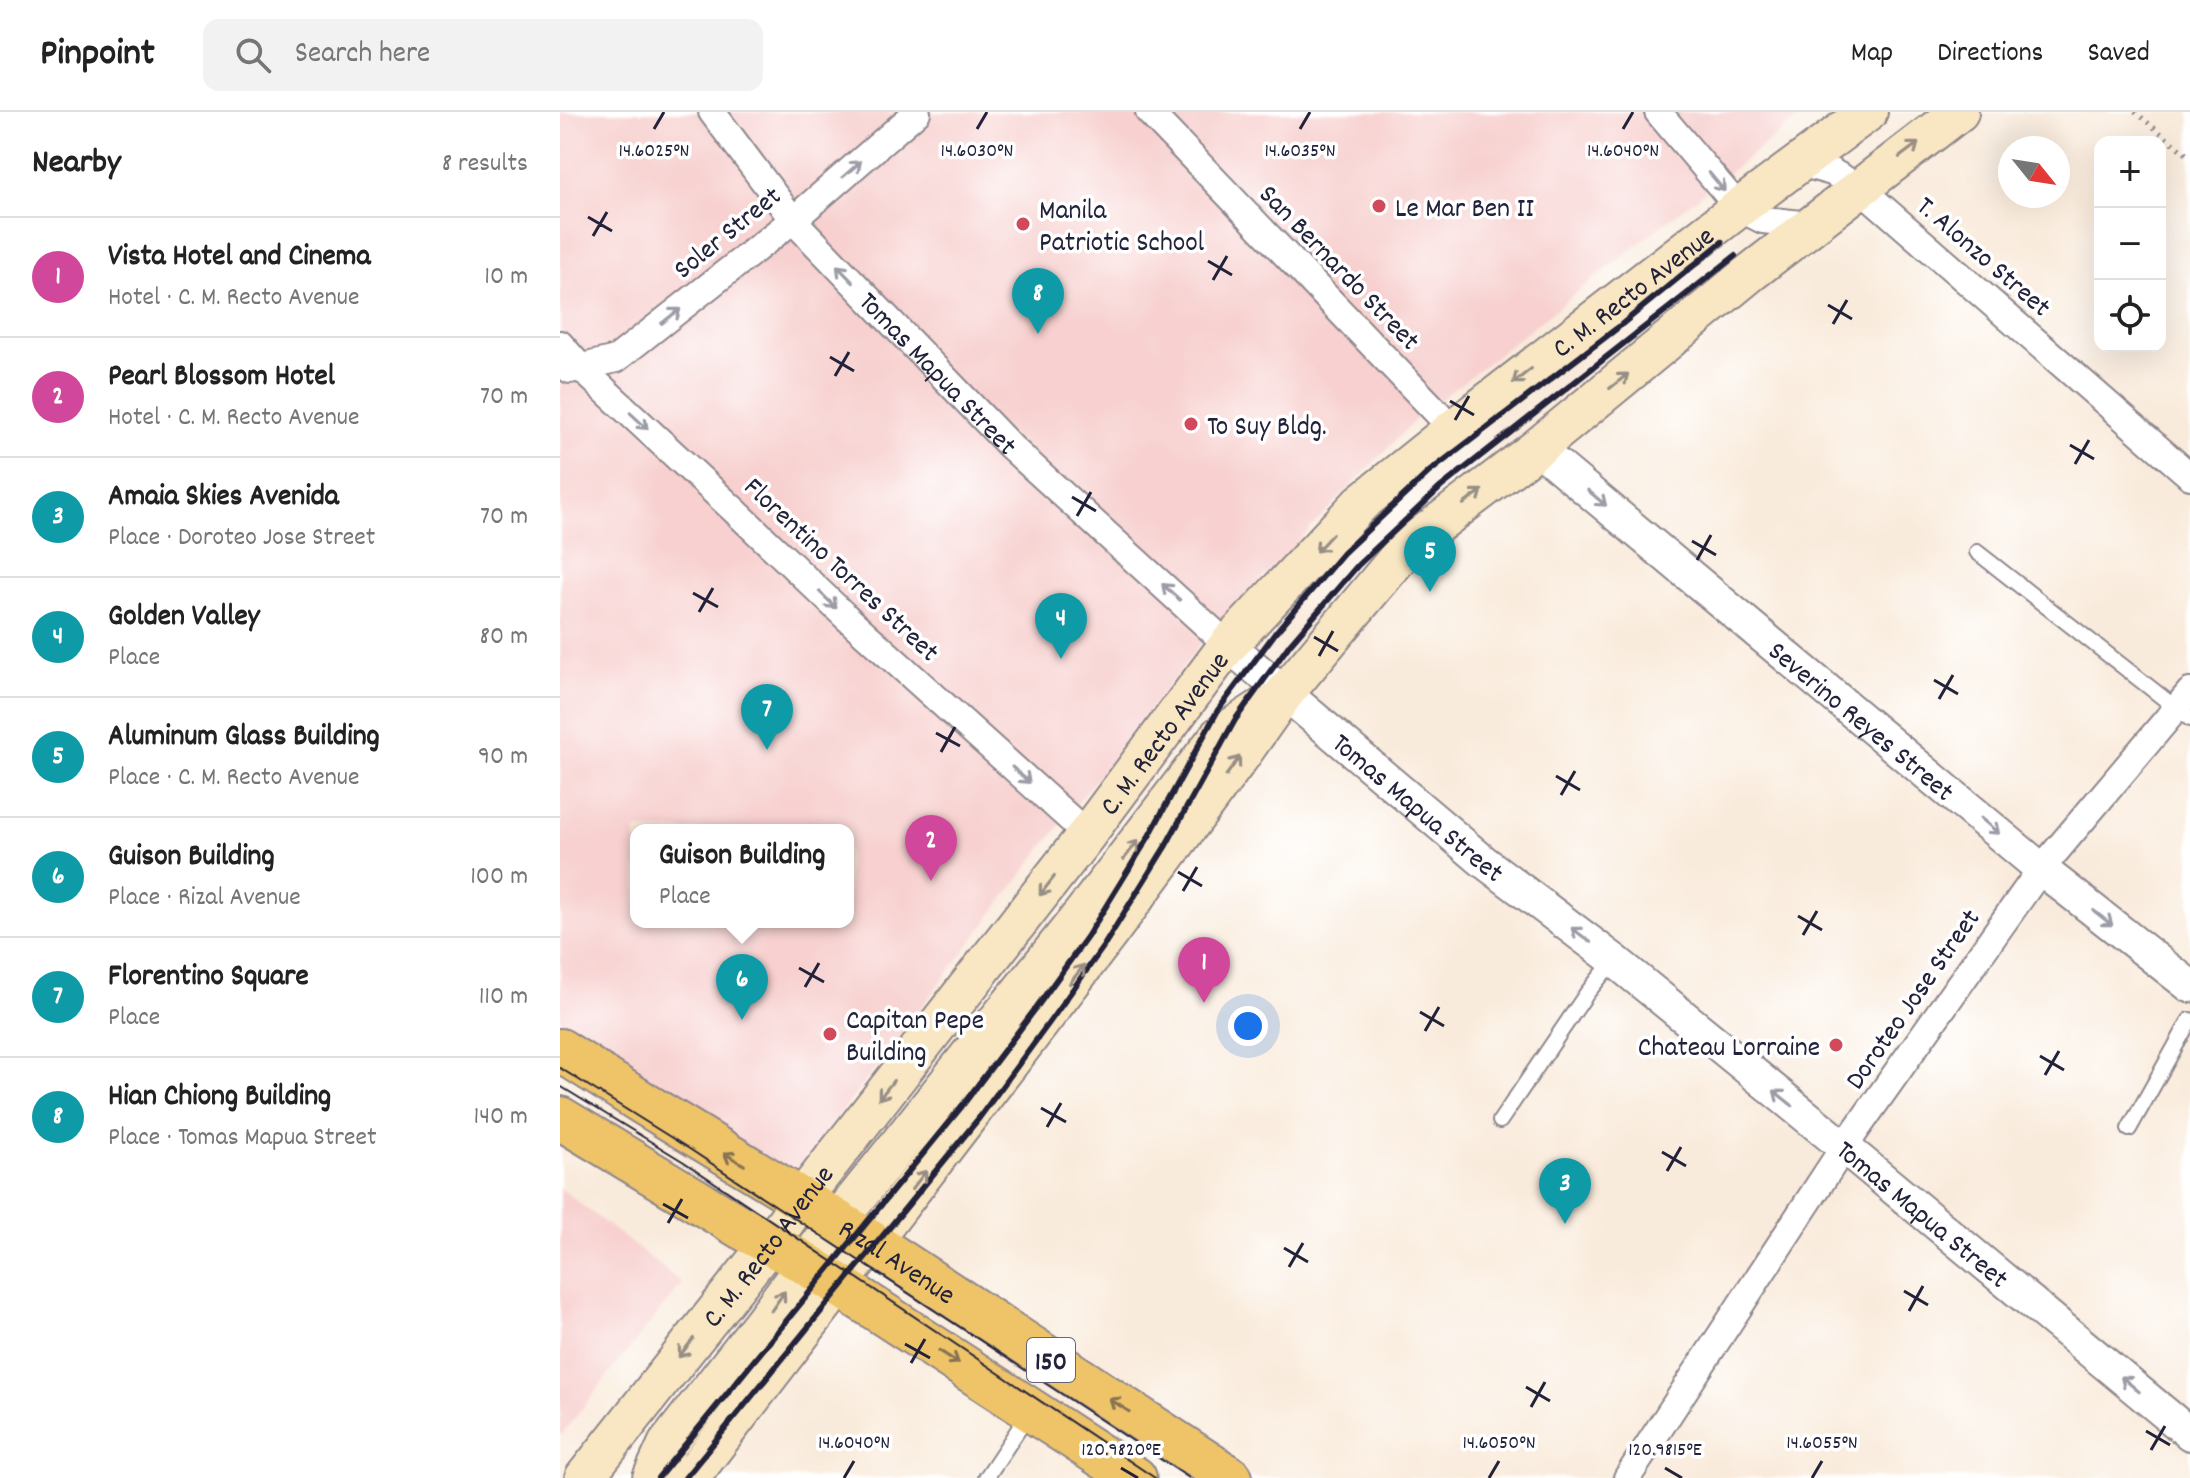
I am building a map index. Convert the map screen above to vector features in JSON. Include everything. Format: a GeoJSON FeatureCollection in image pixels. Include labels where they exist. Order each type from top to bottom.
{"type":"FeatureCollection","features":[{"type":"Feature","properties":{"kind":"main road","name":"C. M. Recto Avenue"},"geometry":{"type":"LineString","coordinates":[[686,1478],[697,1469],[804,1264],[801,1200],[1087,834],[1228,645],[1361,503],[1739,208],[1868,112]]}},
{"type":"Feature","properties":{"kind":"main road","name":"C. M. Recto Avenue"},"geometry":{"type":"LineString","coordinates":[[584,1478],[804,1264],[854,1232],[1084,912],[1219,736],[1284,694],[1407,547],[1537,448],[1811,225],[1959,112]]}},
{"type":"Feature","properties":{"kind":"main road","name":"Rizal Avenue"},"geometry":{"type":"LineString","coordinates":[[560,1050],[854,1232],[1231,1478]]}},
{"type":"Feature","properties":{"kind":"main road","name":"Rizal Avenue"},"geometry":{"type":"LineString","coordinates":[[560,1118],[804,1264],[1135,1478]]}},
{"type":"Feature","properties":{"kind":"main road","name":"C. M. Recto Avenue"},"geometry":{"type":"LineString","coordinates":[[652,1478],[667,1445],[804,1264]]}},
{"type":"Feature","properties":{"kind":"street","name":"Tomas Mapua Street"},"geometry":{"type":"LineString","coordinates":[[712,112],[793,220],[1011,447],[1228,645],[1483,861],[1614,960],[2190,1434]]}},
{"type":"Feature","properties":{"kind":"street","name":"Soler Street"},"geometry":{"type":"LineString","coordinates":[[571,370],[616,359],[793,220],[917,112]]}},
{"type":"Feature","properties":{"kind":"street","name":"San Bernardo Street"},"geometry":{"type":"LineString","coordinates":[[1149,112],[1453,429]]}},
{"type":"Feature","properties":{"kind":"street"},"geometry":{"type":"LineString","coordinates":[[1658,112],[1739,208],[1763,220],[1811,225]]}},
{"type":"Feature","properties":{"kind":"street","name":"T. Alonzo Street"},"geometry":{"type":"LineString","coordinates":[[1800,163],[1832,172],[1860,188],[2190,476]]}},
{"type":"Feature","properties":{"kind":"street","name":"Florentino Torres Street"},"geometry":{"type":"LineString","coordinates":[[560,344],[571,370],[734,510],[844,615],[1087,834]]}},
{"type":"Feature","properties":{"kind":"street","name":"Severino Reyes Street"},"geometry":{"type":"LineString","coordinates":[[1537,448],[2041,869],[2190,986]]}},
{"type":"Feature","properties":{"kind":"street","name":"Doroteo Jose Street"},"geometry":{"type":"LineString","coordinates":[[1627,1478],[1844,1147],[2041,869],[2186,706]]}},
{"type":"Feature","properties":{"kind":"lane"},"geometry":{"type":"LineString","coordinates":[[1977,552],[2186,706]]}},
{"type":"Feature","properties":{"kind":"lane"},"geometry":{"type":"LineString","coordinates":[[1500,1121],[1587,993],[1614,960]]}},
{"type":"Feature","properties":{"kind":"lane"},"geometry":{"type":"LineString","coordinates":[[2129,1129],[2190,1020]]}},
{"type":"Feature","properties":{"kind":"lane"},"geometry":{"type":"LineString","coordinates":[[986,1478],[1032,1410]]}},
{"type":"Feature","properties":{"kind":"path"},"geometry":{"type":"LineString","coordinates":[[2135,112],[2190,157]]}},
{"type":"Feature","properties":{"kind":"shaded area"},"geometry":{"type":"Polygon","coordinates":[[[560,112],[1806,112],[1417,418],[1210,632],[791,1179],[560,1035],[560,112]]]}},
{"type":"Feature","properties":{"kind":"shaded area"},"geometry":{"type":"Polygon","coordinates":[[[560,1188],[682,1283],[560,1436],[560,1188]]]}},
{"type":"Feature","properties":{"kind":"tram line"},"geometry":{"type":"LineString","coordinates":[[560,1068],[691,1150],[1189,1478]]}},
{"type":"Feature","properties":{"kind":"tram line"},"geometry":{"type":"LineString","coordinates":[[560,1086],[684,1162],[1155,1478]]}},
{"type":"Feature","properties":{"kind":"railway"},"geometry":{"type":"LineString","coordinates":[[658,1478],[962,1106],[1036,1008],[1087,937],[1148,838],[1218,710],[1276,632],[1343,553],[1429,472],[1616,329],[1722,242]]}},
{"type":"Feature","properties":{"kind":"railway"},"geometry":{"type":"LineString","coordinates":[[685,1478],[979,1118],[1051,1020],[1103,947],[1165,847],[1235,720],[1290,644],[1358,565],[1441,487],[1735,256]]}},
{"type":"Feature","properties":{"kind":"place","name":"Le Mar Ben II"},"geometry":{"type":"Point","coordinates":[1379,206]}},
{"type":"Feature","properties":{"kind":"place","name":"Manila Patriotic School"},"geometry":{"type":"Point","coordinates":[1023,224]}},
{"type":"Feature","properties":{"kind":"place","name":"Hian Chiong Building"},"geometry":{"type":"Point","coordinates":[1038,334]}},
{"type":"Feature","properties":{"kind":"place","name":"To Suy Bldg."},"geometry":{"type":"Point","coordinates":[1191,424]}},
{"type":"Feature","properties":{"kind":"place","name":"Aluminum Glass Building"},"geometry":{"type":"Point","coordinates":[1430,592]}},
{"type":"Feature","properties":{"kind":"place","name":"Golden Valley"},"geometry":{"type":"Point","coordinates":[1061,659]}},
{"type":"Feature","properties":{"kind":"place","name":"Florentino Square"},"geometry":{"type":"Point","coordinates":[767,750]}},
{"type":"Feature","properties":{"kind":"place","name":"Pearl Blossom Hotel"},"geometry":{"type":"Point","coordinates":[931,881]}},
{"type":"Feature","properties":{"kind":"place","name":"Vista Hotel and Cinema"},"geometry":{"type":"Point","coordinates":[1204,1003]}},
{"type":"Feature","properties":{"kind":"place","name":"Guison Building"},"geometry":{"type":"Point","coordinates":[742,1020]}},
{"type":"Feature","properties":{"kind":"place","name":"Capitan Pepe Building"},"geometry":{"type":"Point","coordinates":[830,1034]}},
{"type":"Feature","properties":{"kind":"place","name":"Chateau Lorraine"},"geometry":{"type":"Point","coordinates":[1836,1045]}},
{"type":"Feature","properties":{"kind":"place","name":"Amaia Skies Avenida"},"geometry":{"type":"Point","coordinates":[1565,1224]}}]}
